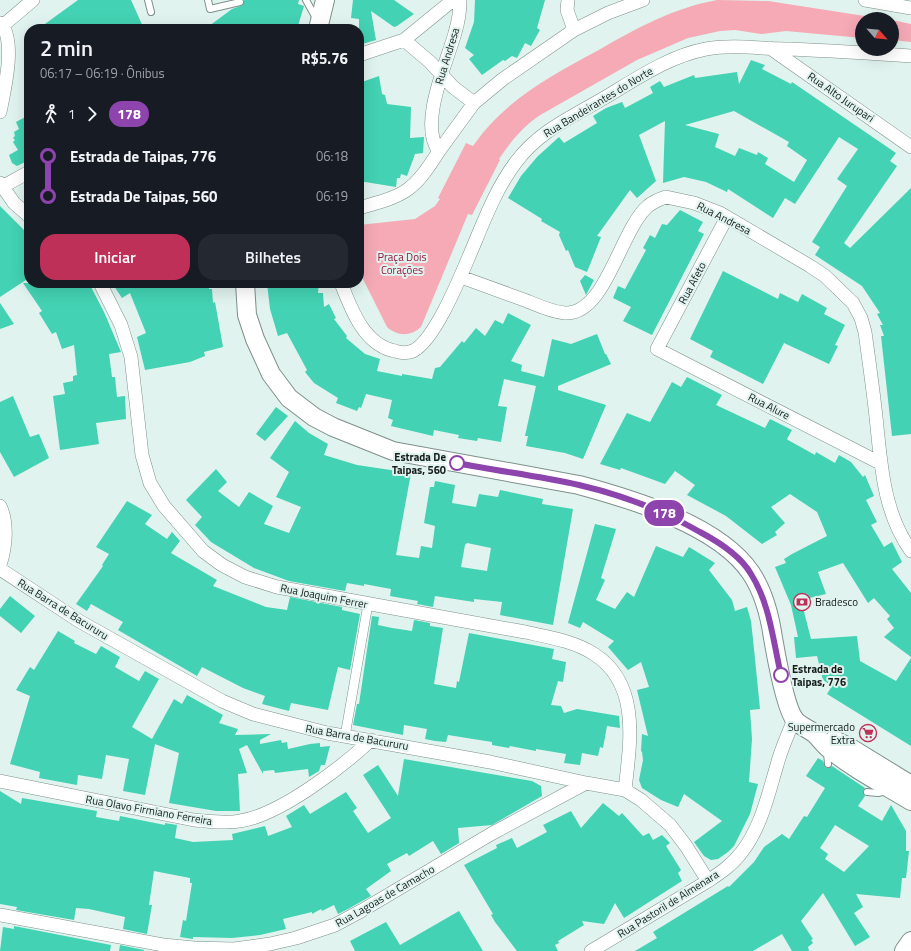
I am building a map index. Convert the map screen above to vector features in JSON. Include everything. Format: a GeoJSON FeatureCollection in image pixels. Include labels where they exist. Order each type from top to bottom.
{"type":"FeatureCollection","features":[{"type":"Feature","properties":{"kind":"main road"},"geometry":{"type":"LineString","coordinates":[[321,24],[325,0]]}},
{"type":"Feature","properties":{"kind":"main road"},"geometry":{"type":"LineString","coordinates":[[245,288],[247,315],[255,339],[270,374],[289,398],[314,417],[333,427],[393,451],[579,485],[614,494],[682,521],[726,548],[738,558],[751,573],[760,591],[773,634],[787,701],[794,719],[821,740],[911,801]]}},
{"type":"Feature","properties":{"kind":"main road"},"geometry":{"type":"LineString","coordinates":[[821,740],[849,747],[911,785]]}},
{"type":"Feature","properties":{"kind":"main road"},"geometry":{"type":"LineString","coordinates":[[904,951],[911,941]]}},
{"type":"Feature","properties":{"kind":"street"},"geometry":{"type":"LineString","coordinates":[[0,112],[10,60],[8,42],[1,26],[33,0]]}},
{"type":"Feature","properties":{"kind":"street"},"geometry":{"type":"LineString","coordinates":[[364,53],[404,40],[452,0]]}},
{"type":"Feature","properties":{"kind":"street","name":"Rua Andresa"},"geometry":{"type":"LineString","coordinates":[[439,151],[433,140],[431,130],[435,97],[455,33],[460,0]]}},
{"type":"Feature","properties":{"kind":"street"},"geometry":{"type":"LineString","coordinates":[[568,0],[567,10],[574,30]]}},
{"type":"Feature","properties":{"kind":"street"},"geometry":{"type":"LineString","coordinates":[[364,206],[407,191],[418,182],[474,103],[503,79],[574,30],[608,13],[643,0]]}},
{"type":"Feature","properties":{"kind":"street"},"geometry":{"type":"LineString","coordinates":[[865,0],[911,8]]}},
{"type":"Feature","properties":{"kind":"street"},"geometry":{"type":"LineString","coordinates":[[404,40],[430,62],[453,87],[474,103]]}},
{"type":"Feature","properties":{"kind":"street","name":"Rua Bandeirantes do Norte"},"geometry":{"type":"LineString","coordinates":[[462,277],[496,195],[515,163],[534,142],[556,125],[643,74],[686,54],[718,48],[770,48],[911,56]]}},
{"type":"Feature","properties":{"kind":"street","name":"Rua Alto Jurupari"},"geometry":{"type":"LineString","coordinates":[[770,48],[911,147]]}},
{"type":"Feature","properties":{"kind":"street"},"geometry":{"type":"LineString","coordinates":[[24,174],[1,186],[14,203],[24,212]]}},
{"type":"Feature","properties":{"kind":"street","name":"Rua Andresa"},"geometry":{"type":"LineString","coordinates":[[462,277],[549,309],[565,313],[576,312],[590,303],[605,280],[634,222],[647,207],[658,199],[666,197],[679,198],[708,208],[727,217],[810,266],[825,276],[853,303],[861,318],[865,332],[880,463],[892,515],[898,531],[911,552]]}},
{"type":"Feature","properties":{"kind":"street","name":"Rua Afeto"},"geometry":{"type":"LineString","coordinates":[[657,349],[727,217]]}},
{"type":"Feature","properties":{"kind":"street"},"geometry":{"type":"LineString","coordinates":[[343,288],[352,311],[370,338],[382,347],[402,353],[414,350],[427,338],[462,277]]}},
{"type":"Feature","properties":{"kind":"street","name":"Rua Joaquim Ferrer"},"geometry":{"type":"LineString","coordinates":[[102,288],[121,325],[131,357],[142,455],[150,483],[164,506],[183,529],[210,555],[222,565],[245,577],[277,587],[546,636],[578,646],[605,662],[615,674],[627,702],[630,736],[625,790]]}},
{"type":"Feature","properties":{"kind":"street","name":"Rua Alure"},"geometry":{"type":"LineString","coordinates":[[657,349],[880,463]]}},
{"type":"Feature","properties":{"kind":"street"},"geometry":{"type":"LineString","coordinates":[[0,506],[3,514],[5,532],[3,556],[0,565]]}},
{"type":"Feature","properties":{"kind":"street","name":"Rua Barra de Bacururu"},"geometry":{"type":"LineString","coordinates":[[0,569],[79,621],[222,700],[253,714],[280,722],[345,736],[490,762],[625,790],[652,809],[670,825],[686,846],[708,881]]}},
{"type":"Feature","properties":{"kind":"street"},"geometry":{"type":"LineString","coordinates":[[345,736],[368,604]]}},
{"type":"Feature","properties":{"kind":"street","name":"Rua Pastoril de Almenara"},"geometry":{"type":"LineString","coordinates":[[591,951],[708,881],[726,868],[741,853],[753,835],[768,798],[782,750],[794,719]]}},
{"type":"Feature","properties":{"kind":"street","name":"Rua Olavo Firmiano Ferreira"},"geometry":{"type":"LineString","coordinates":[[0,781],[194,820],[240,822],[255,817],[295,797],[346,764],[371,740]]}},
{"type":"Feature","properties":{"kind":"street","name":"Rua Lagoas de Camacho"},"geometry":{"type":"LineString","coordinates":[[0,914],[163,945],[194,948],[251,949],[296,938],[335,925],[491,834],[586,783]]}},
{"type":"Feature","properties":{"kind":"lane"},"geometry":{"type":"LineString","coordinates":[[148,0],[151,12]]}},
{"type":"Feature","properties":{"kind":"lane"},"geometry":{"type":"LineString","coordinates":[[208,0],[210,9],[240,2],[240,0]]}},
{"type":"Feature","properties":{"kind":"lane"},"geometry":{"type":"LineString","coordinates":[[306,0],[318,24]]}},
{"type":"Feature","properties":{"kind":"lane"},"geometry":{"type":"LineString","coordinates":[[821,740],[828,764]]}},
{"type":"Feature","properties":{"kind":"lane"},"geometry":{"type":"LineString","coordinates":[[867,792],[878,793],[893,790]]}},
{"type":"Feature","properties":{"kind":"green space","name":"Praça Dois Corações"},"geometry":{"type":"Polygon","coordinates":[[[717,0],[768,1],[855,14],[855,37],[786,31],[761,34],[735,30],[720,31],[688,38],[637,60],[542,114],[529,123],[518,134],[499,159],[500,160],[472,215],[468,214],[421,327],[408,334],[399,334],[387,327],[364,281],[364,224],[415,219],[435,206],[440,199],[438,198],[466,143],[473,146],[485,130],[513,103],[545,80],[562,70],[640,27],[685,8],[717,0]]]}},
{"type":"Feature","properties":{"kind":"green space"},"geometry":{"type":"Polygon","coordinates":[[[899,21],[911,24],[911,42],[899,41],[899,21]]]}},
{"type":"Feature","properties":{"kind":"building"},"geometry":{"type":"Polygon","coordinates":[[[78,0],[131,0],[142,24],[45,24],[78,0]]]}},
{"type":"Feature","properties":{"kind":"building"},"geometry":{"type":"Polygon","coordinates":[[[244,0],[299,0],[298,4],[304,6],[299,24],[212,24],[232,9],[243,5],[244,0]]]}},
{"type":"Feature","properties":{"kind":"building"},"geometry":{"type":"Polygon","coordinates":[[[353,0],[394,0],[414,14],[394,27],[371,11],[376,40],[364,44],[364,24],[359,24],[359,19],[351,18],[353,0]]]}},
{"type":"Feature","properties":{"kind":"building"},"geometry":{"type":"Polygon","coordinates":[[[475,0],[545,0],[537,28],[540,30],[531,46],[525,43],[517,58],[512,56],[505,61],[503,60],[482,75],[469,59],[474,55],[465,48],[474,22],[475,0]]]}},
{"type":"Feature","properties":{"kind":"building"},"geometry":{"type":"Polygon","coordinates":[[[751,60],[765,65],[762,69],[791,84],[792,82],[896,153],[890,161],[897,166],[844,243],[850,248],[911,188],[911,434],[892,436],[881,336],[884,336],[880,325],[883,325],[877,314],[880,313],[862,286],[815,255],[820,247],[812,242],[847,186],[837,179],[858,149],[839,137],[795,204],[785,198],[773,218],[728,189],[727,192],[706,182],[684,177],[663,183],[665,121],[639,135],[656,181],[637,198],[630,190],[597,236],[601,237],[587,272],[575,267],[568,250],[566,251],[559,235],[560,232],[508,198],[521,176],[537,157],[559,137],[564,143],[597,123],[593,116],[606,108],[622,102],[625,108],[653,93],[650,87],[660,81],[664,87],[694,75],[695,78],[737,72],[739,84],[751,60]],[[734,111],[685,125],[719,134],[715,147],[735,156],[739,148],[757,155],[758,152],[768,158],[765,164],[794,182],[807,160],[787,146],[789,142],[734,111]]]}},
{"type":"Feature","properties":{"kind":"building"},"geometry":{"type":"Polygon","coordinates":[[[379,76],[382,94],[385,95],[387,104],[411,107],[410,138],[424,137],[423,153],[415,154],[407,176],[401,174],[400,178],[397,178],[396,187],[364,182],[364,81],[379,76]]]}},
{"type":"Feature","properties":{"kind":"building"},"geometry":{"type":"Polygon","coordinates":[[[24,118],[24,162],[17,166],[12,163],[9,155],[18,150],[13,142],[15,140],[13,138],[15,136],[14,132],[19,129],[16,122],[24,118]]]}},
{"type":"Feature","properties":{"kind":"building"},"geometry":{"type":"Polygon","coordinates":[[[0,206],[24,230],[24,281],[0,297],[0,206]]]}},
{"type":"Feature","properties":{"kind":"building"},"geometry":{"type":"Polygon","coordinates":[[[680,210],[703,222],[698,231],[704,234],[652,335],[623,321],[631,307],[613,298],[618,286],[625,289],[646,250],[643,248],[650,235],[655,238],[662,224],[667,225],[680,210]]]}},
{"type":"Feature","properties":{"kind":"building"},"geometry":{"type":"Polygon","coordinates":[[[723,271],[778,299],[780,293],[798,302],[802,294],[827,308],[824,314],[845,325],[835,345],[838,346],[829,364],[784,343],[763,384],[710,357],[713,351],[690,339],[723,271]]]}},
{"type":"Feature","properties":{"kind":"building"},"geometry":{"type":"Polygon","coordinates":[[[585,275],[594,280],[586,295],[580,281],[585,275]]]}},
{"type":"Feature","properties":{"kind":"building"},"geometry":{"type":"Polygon","coordinates":[[[26,288],[92,288],[104,312],[121,352],[109,354],[112,377],[115,377],[117,397],[125,396],[126,419],[96,423],[99,444],[60,450],[53,396],[65,394],[63,383],[73,381],[73,376],[77,375],[74,345],[62,349],[56,332],[52,334],[39,313],[42,311],[26,288]]]}},
{"type":"Feature","properties":{"kind":"building"},"geometry":{"type":"Polygon","coordinates":[[[115,288],[212,289],[213,303],[215,302],[223,347],[204,352],[205,356],[190,362],[145,370],[137,337],[146,333],[130,293],[122,298],[115,288]]]}},
{"type":"Feature","properties":{"kind":"building"},"geometry":{"type":"Polygon","coordinates":[[[268,288],[318,288],[318,293],[323,293],[324,307],[329,304],[336,318],[334,319],[347,336],[346,338],[365,354],[380,359],[377,371],[402,376],[402,374],[432,379],[435,368],[440,367],[462,341],[464,343],[476,328],[485,336],[495,320],[503,324],[508,313],[531,325],[511,361],[522,365],[521,371],[544,377],[552,339],[571,344],[597,334],[605,354],[611,364],[558,386],[558,390],[606,405],[583,459],[565,453],[526,446],[528,436],[525,436],[536,386],[504,379],[498,406],[507,407],[501,442],[478,438],[477,441],[458,438],[459,435],[434,430],[433,436],[391,426],[393,420],[388,418],[392,400],[366,394],[361,408],[359,407],[357,411],[336,403],[338,398],[314,383],[305,372],[307,370],[287,333],[278,336],[270,309],[268,288]]]}},
{"type":"Feature","properties":{"kind":"building"},"geometry":{"type":"Polygon","coordinates":[[[0,303],[14,324],[0,329],[0,303]]]}},
{"type":"Feature","properties":{"kind":"building"},"geometry":{"type":"Polygon","coordinates":[[[687,377],[722,395],[716,405],[765,428],[770,419],[792,430],[787,439],[788,440],[815,455],[816,452],[835,463],[839,455],[851,462],[863,477],[865,475],[874,496],[866,500],[877,522],[871,525],[884,547],[892,542],[902,562],[892,569],[911,593],[911,657],[884,637],[894,628],[887,619],[890,616],[874,598],[868,603],[843,563],[818,572],[826,594],[801,600],[811,639],[857,636],[860,661],[896,681],[911,658],[911,746],[827,694],[832,686],[823,680],[817,656],[796,658],[794,637],[798,637],[791,605],[775,567],[786,563],[784,559],[792,554],[827,536],[817,512],[790,494],[771,507],[785,523],[775,532],[777,535],[762,544],[726,516],[687,495],[695,485],[675,471],[665,484],[621,468],[620,470],[600,464],[627,413],[650,422],[672,382],[681,387],[687,377]]]}},
{"type":"Feature","properties":{"kind":"building"},"geometry":{"type":"Polygon","coordinates":[[[13,396],[30,437],[39,434],[49,458],[14,477],[0,452],[0,402],[13,396]]]}},
{"type":"Feature","properties":{"kind":"building"},"geometry":{"type":"Polygon","coordinates":[[[276,407],[288,416],[265,441],[256,434],[276,407]]]}},
{"type":"Feature","properties":{"kind":"building"},"geometry":{"type":"Polygon","coordinates":[[[295,421],[309,433],[328,444],[324,455],[357,465],[411,473],[396,555],[419,558],[421,546],[432,548],[435,526],[424,523],[430,487],[434,487],[435,481],[455,485],[452,503],[476,507],[479,494],[498,497],[500,490],[543,499],[542,504],[573,509],[553,625],[500,615],[502,602],[474,599],[474,602],[435,596],[433,607],[417,604],[418,601],[390,596],[391,589],[364,584],[364,586],[347,583],[345,591],[289,581],[254,568],[211,542],[195,525],[202,517],[186,500],[216,469],[227,482],[218,491],[239,507],[249,492],[273,506],[264,524],[289,533],[301,507],[276,497],[289,472],[270,458],[295,421]],[[467,543],[465,545],[461,567],[487,571],[491,548],[467,543]]]}},
{"type":"Feature","properties":{"kind":"building"},"geometry":{"type":"Polygon","coordinates":[[[127,501],[152,515],[145,524],[167,539],[172,532],[180,541],[171,553],[217,580],[213,586],[266,607],[287,610],[290,597],[342,607],[342,610],[360,614],[350,670],[338,667],[328,710],[291,703],[289,711],[262,704],[265,696],[243,688],[202,667],[197,676],[118,630],[123,622],[91,604],[87,611],[76,604],[103,566],[102,565],[109,554],[96,547],[127,501]]]}},
{"type":"Feature","properties":{"kind":"building"},"geometry":{"type":"Polygon","coordinates":[[[595,524],[616,529],[601,578],[605,580],[596,600],[615,609],[627,592],[634,597],[656,546],[683,557],[689,547],[715,563],[709,570],[732,600],[735,611],[747,607],[751,621],[760,709],[750,710],[752,739],[749,782],[758,784],[750,814],[734,846],[718,859],[711,860],[704,856],[694,842],[722,821],[684,794],[678,807],[661,800],[642,788],[639,780],[643,760],[641,751],[642,734],[648,736],[637,690],[649,687],[641,662],[628,670],[608,647],[614,641],[583,622],[580,628],[568,623],[595,524]]]}},
{"type":"Feature","properties":{"kind":"building"},"geometry":{"type":"Polygon","coordinates":[[[10,596],[35,616],[21,633],[0,616],[0,609],[10,596]]]}},
{"type":"Feature","properties":{"kind":"building"},"geometry":{"type":"Polygon","coordinates":[[[372,616],[379,617],[378,625],[392,628],[412,631],[414,620],[430,623],[430,626],[443,628],[434,684],[456,688],[457,681],[459,682],[469,633],[554,649],[552,659],[566,662],[563,682],[558,681],[551,705],[561,706],[564,713],[577,709],[619,716],[620,728],[607,726],[603,748],[600,747],[598,756],[582,753],[580,765],[564,763],[566,754],[536,749],[536,751],[510,746],[509,748],[492,745],[492,742],[448,735],[446,742],[425,739],[427,729],[404,725],[403,735],[353,725],[357,704],[359,704],[372,616]]]}},
{"type":"Feature","properties":{"kind":"building"},"geometry":{"type":"Polygon","coordinates":[[[58,631],[75,641],[74,643],[96,654],[101,646],[120,657],[115,667],[139,681],[145,671],[159,679],[132,727],[152,739],[174,699],[182,704],[187,695],[223,715],[219,723],[238,729],[235,735],[271,734],[260,740],[260,744],[281,740],[282,743],[287,742],[288,749],[320,743],[320,747],[330,746],[325,765],[321,765],[319,771],[309,777],[308,769],[275,773],[274,770],[263,771],[263,774],[247,745],[239,749],[247,773],[238,774],[240,811],[216,811],[169,803],[179,753],[155,744],[145,795],[123,791],[129,759],[106,755],[102,779],[78,775],[77,785],[39,778],[40,772],[10,764],[30,696],[16,690],[30,667],[34,670],[58,631]]]}},
{"type":"Feature","properties":{"kind":"building"},"geometry":{"type":"Polygon","coordinates":[[[818,758],[823,761],[826,768],[832,766],[865,788],[863,791],[865,796],[858,806],[882,821],[891,805],[906,831],[906,851],[909,851],[906,878],[902,878],[900,898],[856,894],[863,907],[854,913],[870,937],[855,946],[823,893],[801,921],[813,939],[811,940],[813,943],[808,947],[809,951],[792,951],[782,934],[753,951],[635,951],[657,938],[653,932],[728,886],[729,887],[754,862],[764,847],[782,834],[789,839],[804,816],[807,817],[825,788],[806,776],[818,758]],[[835,825],[820,848],[828,854],[825,859],[844,872],[869,846],[835,825]]]}},
{"type":"Feature","properties":{"kind":"building"},"geometry":{"type":"Polygon","coordinates":[[[404,759],[532,781],[541,786],[542,796],[492,825],[458,828],[459,843],[441,854],[433,841],[409,856],[407,853],[387,864],[391,871],[366,889],[371,896],[338,914],[334,905],[322,911],[321,909],[312,914],[312,912],[283,919],[286,929],[260,935],[232,938],[193,937],[193,939],[180,937],[183,920],[186,921],[192,883],[190,883],[190,878],[154,871],[149,905],[152,905],[147,934],[123,929],[125,917],[89,909],[76,908],[74,920],[16,910],[17,907],[0,904],[0,791],[21,804],[22,798],[97,811],[96,817],[119,821],[120,816],[165,825],[165,823],[177,825],[175,838],[193,842],[233,840],[232,834],[265,826],[268,836],[292,827],[286,816],[304,805],[310,814],[346,792],[357,808],[353,811],[368,833],[391,818],[363,775],[378,765],[398,796],[404,759]]]}},
{"type":"Feature","properties":{"kind":"building"},"geometry":{"type":"Polygon","coordinates":[[[603,803],[619,816],[622,813],[643,836],[649,833],[653,840],[662,835],[670,843],[666,846],[681,870],[678,873],[682,881],[624,918],[615,903],[604,924],[582,921],[584,925],[558,941],[559,943],[555,945],[558,951],[517,951],[495,922],[491,915],[493,914],[464,865],[497,848],[496,845],[512,838],[517,848],[547,832],[543,825],[571,811],[581,828],[603,803]]]}},
{"type":"Feature","properties":{"kind":"building"},"geometry":{"type":"Polygon","coordinates":[[[459,911],[483,951],[355,951],[350,941],[386,922],[400,945],[459,911]]]}},
{"type":"Feature","properties":{"kind":"building"},"geometry":{"type":"Polygon","coordinates":[[[14,926],[111,945],[110,951],[0,951],[3,927],[14,929],[14,926]]]}},
{"type":"Feature","properties":{"kind":"building"},"geometry":{"type":"Polygon","coordinates":[[[120,945],[144,950],[144,951],[119,951],[120,945]]]}},
{"type":"Feature","properties":{"kind":"bus line","name":"178"},"geometry":{"type":"LineString","coordinates":[[457,463],[579,485],[608,492],[660,511],[682,521],[708,536],[738,558],[751,573],[760,591],[766,610],[773,634],[781,675]]}},
{"type":"Feature","properties":{"kind":"place","name":"Estrada De Taipas, 560"},"geometry":{"type":"Point","coordinates":[457,463]}},
{"type":"Feature","properties":{"kind":"place","name":"Bradesco"},"geometry":{"type":"Point","coordinates":[802,602]}},
{"type":"Feature","properties":{"kind":"place","name":"Estrada de Taipas, 776"},"geometry":{"type":"Point","coordinates":[781,675]}},
{"type":"Feature","properties":{"kind":"place","name":"Supermercado Extra"},"geometry":{"type":"Point","coordinates":[868,733]}}]}
